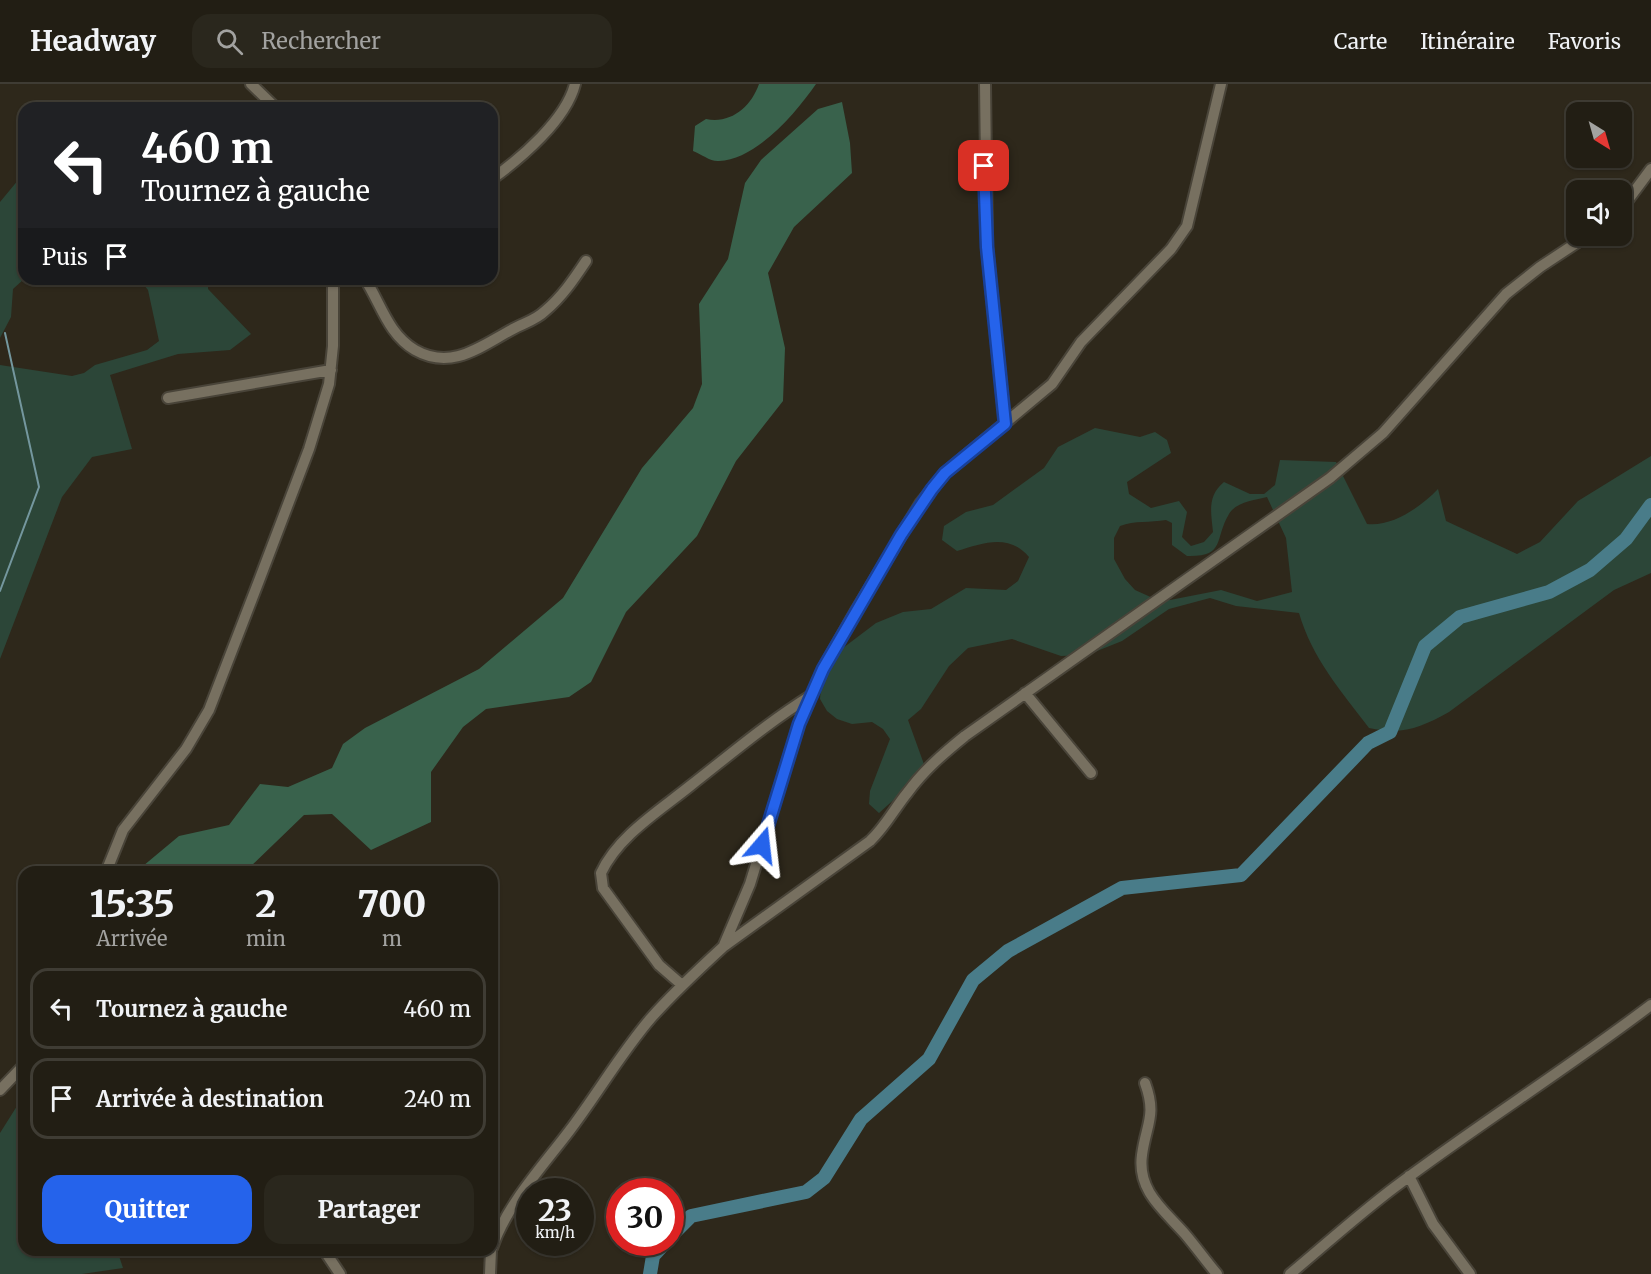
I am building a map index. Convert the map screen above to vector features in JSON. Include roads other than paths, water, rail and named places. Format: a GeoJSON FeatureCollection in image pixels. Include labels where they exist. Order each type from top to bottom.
{"type":"FeatureCollection","features":[{"type":"Feature","properties":{"kind":"street"},"geometry":{"type":"LineString","coordinates":[[251,84],[270,102]]}},
{"type":"Feature","properties":{"kind":"street"},"geometry":{"type":"LineString","coordinates":[[498,175],[519,159],[545,132],[573,94],[576,84]]}},
{"type":"Feature","properties":{"kind":"street"},"geometry":{"type":"LineString","coordinates":[[985,84],[987,247],[1005,424]]}},
{"type":"Feature","properties":{"kind":"street"},"geometry":{"type":"LineString","coordinates":[[723,947],[750,884],[799,724],[823,669],[920,504],[945,473],[1052,384],[1081,342],[1171,249],[1187,226],[1221,84]]}},
{"type":"Feature","properties":{"kind":"street"},"geometry":{"type":"LineString","coordinates":[[1632,195],[1651,169]]}},
{"type":"Feature","properties":{"kind":"street"},"geometry":{"type":"LineString","coordinates":[[498,1233],[523,1193],[651,1019],[682,985],[723,947],[870,841],[885,827],[906,795],[937,758],[1025,693],[1330,478],[1383,433],[1506,294],[1533,272],[1572,246]]}},
{"type":"Feature","properties":{"kind":"street"},"geometry":{"type":"LineString","coordinates":[[368,285],[388,323],[403,340],[416,350],[438,358],[455,358],[482,348],[545,312],[567,289],[586,261]]}},
{"type":"Feature","properties":{"kind":"street"},"geometry":{"type":"LineString","coordinates":[[108,866],[123,830],[186,748],[209,710],[309,449],[331,370],[333,285]]}},
{"type":"Feature","properties":{"kind":"street"},"geometry":{"type":"LineString","coordinates":[[168,398],[331,370]]}},
{"type":"Feature","properties":{"kind":"street"},"geometry":{"type":"LineString","coordinates":[[1025,693],[1091,773]]}},
{"type":"Feature","properties":{"kind":"street"},"geometry":{"type":"LineString","coordinates":[[682,985],[659,965],[603,888],[601,873],[630,835],[656,812],[737,746],[813,695]]}},
{"type":"Feature","properties":{"kind":"street"},"geometry":{"type":"LineString","coordinates":[[1290,1274],[1409,1176],[1474,1129],[1582,1057],[1651,1005]]}},
{"type":"Feature","properties":{"kind":"street"},"geometry":{"type":"LineString","coordinates":[[0,1090],[18,1071]]}},
{"type":"Feature","properties":{"kind":"street"},"geometry":{"type":"LineString","coordinates":[[1145,1083],[1152,1102],[1142,1156],[1143,1181],[1155,1204],[1217,1274]]}},
{"type":"Feature","properties":{"kind":"street"},"geometry":{"type":"LineString","coordinates":[[1409,1176],[1433,1224],[1470,1274]]}},
{"type":"Feature","properties":{"kind":"street"},"geometry":{"type":"LineString","coordinates":[[328,1256],[340,1274]]}},
{"type":"Feature","properties":{"kind":"street"},"geometry":{"type":"LineString","coordinates":[[490,1274],[491,1256]]}},
{"type":"Feature","properties":{"kind":"waterway"},"geometry":{"type":"LineString","coordinates":[[0,591],[39,487],[5,333]]}},
{"type":"Feature","properties":{"kind":"waterway"},"geometry":{"type":"LineString","coordinates":[[684,1223],[691,1216],[806,1192],[824,1178],[861,1119],[929,1059],[973,980],[1008,951],[1122,888],[1241,875],[1368,743],[1390,732],[1425,646],[1460,617],[1549,592],[1590,570],[1626,539],[1651,505]]}},
{"type":"Feature","properties":{"kind":"waterway"},"geometry":{"type":"LineString","coordinates":[[650,1274],[653,1256]]}}]}
